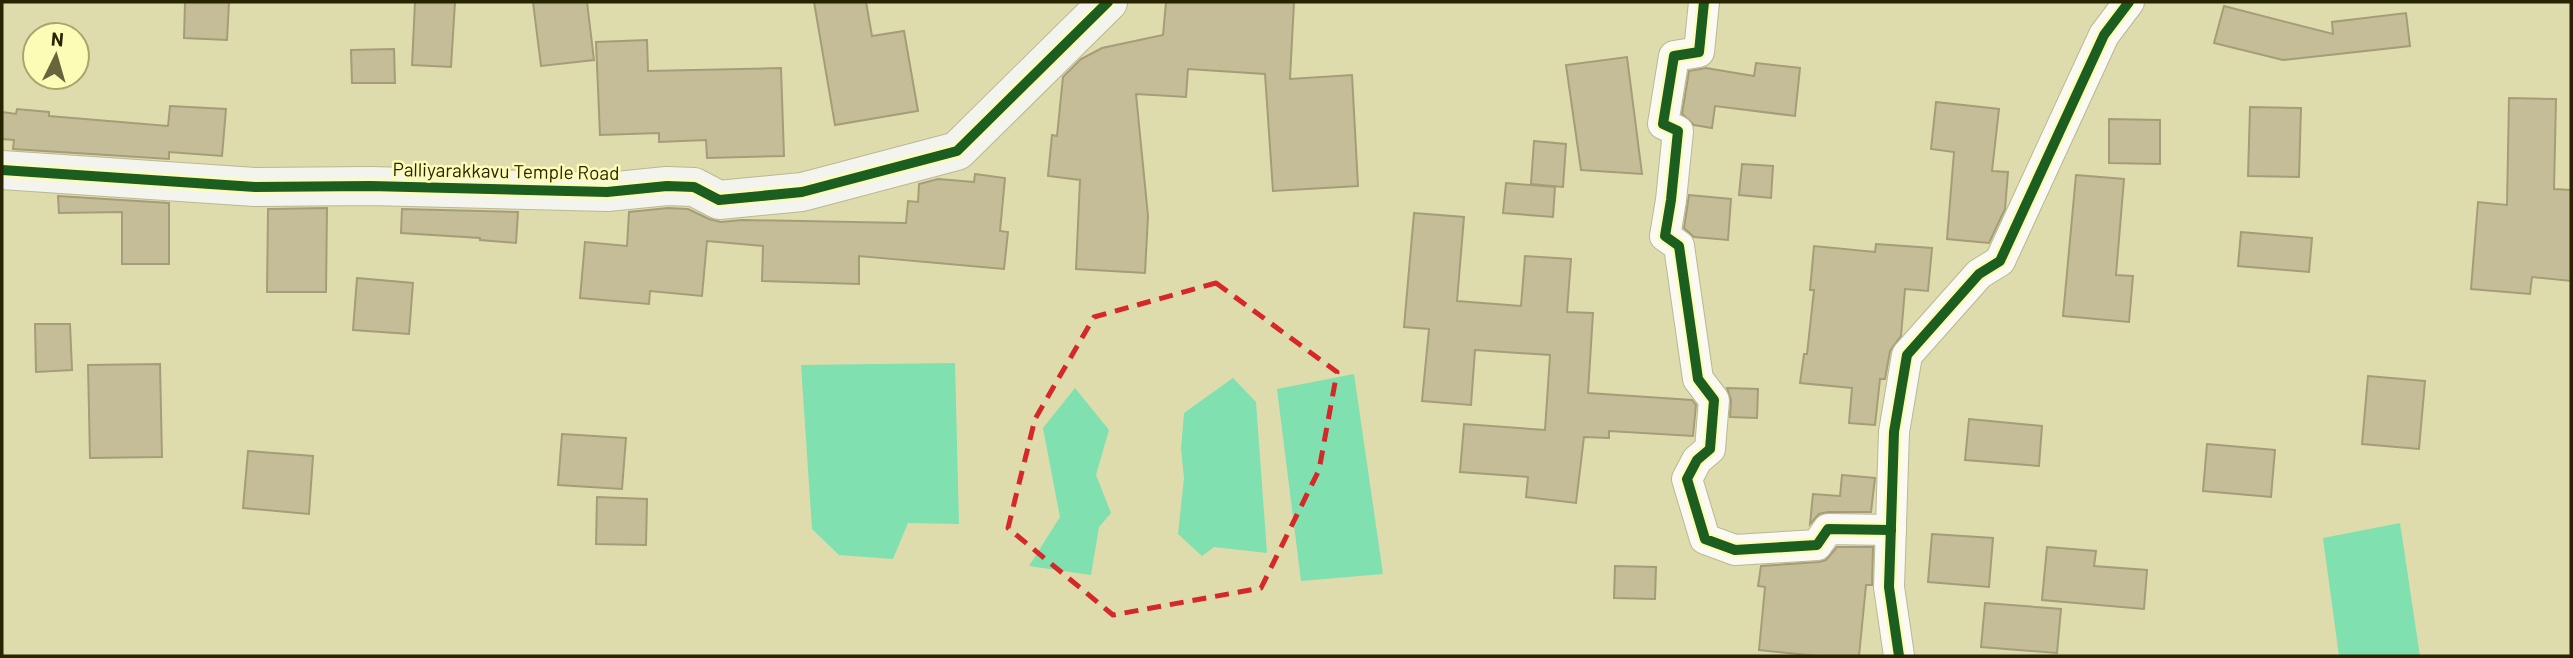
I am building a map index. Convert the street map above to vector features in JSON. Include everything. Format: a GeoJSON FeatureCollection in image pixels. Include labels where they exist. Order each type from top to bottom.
{"type":"FeatureCollection","features":[{"type":"Feature","properties":{"kind":"street","name":"Palliyarakkavu Temple Road"},"geometry":{"type":"LineString","coordinates":[[2,170],[255,187],[370,186],[607,192],[667,186],[694,187],[719,200],[802,192],[957,151],[1108,2]]}},
{"type":"Feature","properties":{"kind":"street"},"geometry":{"type":"LineString","coordinates":[[1704,2],[1699,52],[1674,56],[1663,124],[1678,131],[1665,236],[1679,246],[1698,379],[1714,400],[1710,449],[1697,460],[1686,479],[1705,539],[1735,550],[1817,545],[1828,528],[1891,530]]}},
{"type":"Feature","properties":{"kind":"street"},"geometry":{"type":"LineString","coordinates":[[1899,656],[1889,587],[1894,432],[1907,355],[1979,274],[2000,261],[2104,35],[2129,2]]}},
{"type":"Feature","properties":{"kind":"highlighted area"},"geometry":{"type":"Polygon","coordinates":[[[1216,283],[1337,372],[1319,470],[1261,588],[1113,615],[1008,528],[1035,419],[1094,317],[1216,283]]]}},
{"type":"Feature","properties":{"kind":"shaded area"},"geometry":{"type":"Polygon","coordinates":[[[955,363],[959,524],[908,523],[893,559],[839,555],[812,529],[801,365],[955,363]]]}},
{"type":"Feature","properties":{"kind":"shaded area"},"geometry":{"type":"Polygon","coordinates":[[[1354,374],[1383,574],[1301,581],[1277,389],[1354,374]]]}},
{"type":"Feature","properties":{"kind":"shaded area"},"geometry":{"type":"Polygon","coordinates":[[[1233,378],[1256,402],[1267,553],[1214,547],[1202,556],[1178,534],[1184,478],[1181,449],[1184,413],[1233,378]]]}},
{"type":"Feature","properties":{"kind":"shaded area"},"geometry":{"type":"Polygon","coordinates":[[[1075,388],[1109,430],[1096,475],[1111,513],[1099,527],[1091,575],[1029,566],[1060,517],[1043,428],[1075,388]]]}},
{"type":"Feature","properties":{"kind":"shaded area"},"geometry":{"type":"Polygon","coordinates":[[[2400,523],[2420,656],[2339,656],[2323,538],[2400,523]]]}},
{"type":"Feature","properties":{"kind":"building"},"geometry":{"type":"Polygon","coordinates":[[[185,2],[229,2],[227,40],[184,38],[185,2]]]}},
{"type":"Feature","properties":{"kind":"building"},"geometry":{"type":"Polygon","coordinates":[[[415,2],[455,2],[451,67],[412,65],[415,2]]]}},
{"type":"Feature","properties":{"kind":"building"},"geometry":{"type":"Polygon","coordinates":[[[533,2],[587,2],[594,60],[541,66],[533,2]]]}},
{"type":"Feature","properties":{"kind":"building"},"geometry":{"type":"Polygon","coordinates":[[[814,2],[866,2],[872,36],[904,31],[918,111],[835,125],[814,2]]]}},
{"type":"Feature","properties":{"kind":"building"},"geometry":{"type":"Polygon","coordinates":[[[1166,2],[1294,2],[1290,79],[1352,75],[1358,186],[1273,191],[1265,74],[1188,69],[1186,97],[1136,94],[1148,216],[1145,273],[1076,269],[1080,180],[1048,176],[1052,135],[1057,136],[1063,77],[1081,59],[1102,48],[1163,35],[1166,2]]]}},
{"type":"Feature","properties":{"kind":"building"},"geometry":{"type":"Polygon","coordinates":[[[2224,6],[2333,34],[2332,22],[2406,13],[2410,46],[2283,60],[2214,43],[2224,6]]]}},
{"type":"Feature","properties":{"kind":"building"},"geometry":{"type":"Polygon","coordinates":[[[647,40],[648,71],[781,68],[784,156],[707,158],[706,140],[659,142],[659,133],[600,135],[596,42],[647,40]]]}},
{"type":"Feature","properties":{"kind":"building"},"geometry":{"type":"Polygon","coordinates":[[[394,49],[395,83],[352,83],[351,50],[394,49]]]}},
{"type":"Feature","properties":{"kind":"building"},"geometry":{"type":"Polygon","coordinates":[[[1627,57],[1642,174],[1581,170],[1566,65],[1627,57]]]}},
{"type":"Feature","properties":{"kind":"building"},"geometry":{"type":"Polygon","coordinates":[[[1756,63],[1800,68],[1795,116],[1715,106],[1712,128],[1694,125],[1682,114],[1689,71],[1706,68],[1754,76],[1756,63]]]}},
{"type":"Feature","properties":{"kind":"building"},"geometry":{"type":"Polygon","coordinates":[[[2509,98],[2556,99],[2554,189],[2571,190],[2571,281],[2532,277],[2530,294],[2471,289],[2478,202],[2507,205],[2509,98]]]}},
{"type":"Feature","properties":{"kind":"building"},"geometry":{"type":"Polygon","coordinates":[[[1936,102],[1999,109],[1992,171],[2008,172],[2005,209],[1989,243],[1947,239],[1954,152],[1931,149],[1936,102]]]}},
{"type":"Feature","properties":{"kind":"building"},"geometry":{"type":"Polygon","coordinates":[[[170,106],[226,109],[222,156],[169,152],[169,159],[13,149],[14,140],[2,139],[2,112],[16,114],[17,109],[49,112],[49,116],[168,126],[170,106]]]}},
{"type":"Feature","properties":{"kind":"building"},"geometry":{"type":"Polygon","coordinates":[[[2250,107],[2301,108],[2299,177],[2248,176],[2250,107]]]}},
{"type":"Feature","properties":{"kind":"building"},"geometry":{"type":"Polygon","coordinates":[[[2109,119],[2160,120],[2160,164],[2109,163],[2109,119]]]}},
{"type":"Feature","properties":{"kind":"building"},"geometry":{"type":"Polygon","coordinates":[[[1534,141],[1566,144],[1563,187],[1531,184],[1534,141]]]}},
{"type":"Feature","properties":{"kind":"building"},"geometry":{"type":"Polygon","coordinates":[[[1742,164],[1773,166],[1771,198],[1739,195],[1742,164]]]}},
{"type":"Feature","properties":{"kind":"building"},"geometry":{"type":"Polygon","coordinates":[[[975,174],[1005,178],[1000,231],[1008,232],[1004,269],[859,256],[859,284],[762,281],[763,246],[707,241],[702,296],[650,291],[649,304],[580,298],[585,242],[627,246],[629,212],[688,209],[721,222],[742,220],[906,223],[908,201],[918,202],[919,184],[938,179],[974,182],[975,174]]]}},
{"type":"Feature","properties":{"kind":"building"},"geometry":{"type":"Polygon","coordinates":[[[2076,175],[2124,179],[2116,275],[2133,276],[2129,322],[2063,316],[2076,175]]]}},
{"type":"Feature","properties":{"kind":"building"},"geometry":{"type":"Polygon","coordinates":[[[1506,183],[1555,187],[1553,217],[1503,213],[1506,183]]]}},
{"type":"Feature","properties":{"kind":"building"},"geometry":{"type":"Polygon","coordinates":[[[1689,195],[1731,199],[1728,240],[1694,237],[1684,228],[1689,195]]]}},
{"type":"Feature","properties":{"kind":"building"},"geometry":{"type":"Polygon","coordinates":[[[58,196],[169,203],[169,264],[122,264],[122,212],[59,213],[58,196]]]}},
{"type":"Feature","properties":{"kind":"building"},"geometry":{"type":"Polygon","coordinates":[[[327,208],[326,292],[267,292],[268,209],[327,208]]]}},
{"type":"Feature","properties":{"kind":"building"},"geometry":{"type":"Polygon","coordinates":[[[402,209],[518,212],[516,243],[401,233],[402,209]]]}},
{"type":"Feature","properties":{"kind":"building"},"geometry":{"type":"Polygon","coordinates":[[[1414,213],[1464,217],[1457,301],[1521,306],[1525,256],[1571,259],[1567,312],[1593,313],[1588,393],[1692,400],[1696,405],[1693,436],[1609,431],[1609,438],[1584,437],[1576,503],[1526,497],[1528,477],[1460,472],[1464,424],[1545,430],[1550,355],[1475,350],[1471,405],[1422,401],[1429,329],[1404,327],[1414,213]]]}},
{"type":"Feature","properties":{"kind":"building"},"geometry":{"type":"Polygon","coordinates":[[[2241,232],[2312,238],[2309,272],[2238,266],[2241,232]]]}},
{"type":"Feature","properties":{"kind":"building"},"geometry":{"type":"Polygon","coordinates":[[[1876,244],[1932,248],[1928,291],[1905,289],[1901,336],[1890,351],[1885,379],[1880,379],[1875,425],[1849,423],[1852,388],[1800,383],[1804,354],[1807,354],[1814,290],[1810,290],[1814,246],[1875,252],[1876,244]]]}},
{"type":"Feature","properties":{"kind":"building"},"geometry":{"type":"Polygon","coordinates":[[[357,278],[413,283],[409,334],[353,330],[357,278]]]}},
{"type":"Feature","properties":{"kind":"building"},"geometry":{"type":"Polygon","coordinates":[[[35,324],[70,324],[72,370],[36,372],[35,324]]]}},
{"type":"Feature","properties":{"kind":"building"},"geometry":{"type":"Polygon","coordinates":[[[160,364],[162,457],[90,458],[88,365],[160,364]]]}},
{"type":"Feature","properties":{"kind":"building"},"geometry":{"type":"Polygon","coordinates":[[[2368,376],[2425,381],[2419,449],[2362,444],[2368,376]]]}},
{"type":"Feature","properties":{"kind":"building"},"geometry":{"type":"Polygon","coordinates":[[[1727,388],[1758,389],[1757,418],[1730,417],[1731,400],[1727,388]]]}},
{"type":"Feature","properties":{"kind":"building"},"geometry":{"type":"Polygon","coordinates":[[[1969,419],[2042,426],[2039,466],[1965,460],[1969,419]]]}},
{"type":"Feature","properties":{"kind":"building"},"geometry":{"type":"Polygon","coordinates":[[[562,434],[626,438],[622,489],[558,485],[562,434]]]}},
{"type":"Feature","properties":{"kind":"building"},"geometry":{"type":"Polygon","coordinates":[[[2207,444],[2275,450],[2271,497],[2203,491],[2207,444]]]}},
{"type":"Feature","properties":{"kind":"building"},"geometry":{"type":"Polygon","coordinates":[[[248,451],[313,456],[309,514],[243,508],[248,451]]]}},
{"type":"Feature","properties":{"kind":"building"},"geometry":{"type":"Polygon","coordinates":[[[1842,475],[1875,478],[1871,512],[1828,512],[1819,514],[1810,524],[1813,494],[1840,496],[1842,475]]]}},
{"type":"Feature","properties":{"kind":"building"},"geometry":{"type":"Polygon","coordinates":[[[597,497],[647,499],[646,545],[596,544],[597,497]]]}},
{"type":"Feature","properties":{"kind":"building"},"geometry":{"type":"Polygon","coordinates":[[[1932,534],[1993,538],[1989,587],[1928,582],[1932,534]]]}},
{"type":"Feature","properties":{"kind":"building"},"geometry":{"type":"Polygon","coordinates":[[[1837,547],[1873,547],[1872,585],[1866,585],[1859,656],[1817,656],[1759,650],[1765,587],[1758,586],[1761,566],[1819,562],[1826,560],[1837,547]]]}},
{"type":"Feature","properties":{"kind":"building"},"geometry":{"type":"Polygon","coordinates":[[[2047,547],[2096,551],[2094,566],[2147,570],[2144,609],[2042,600],[2047,547]]]}},
{"type":"Feature","properties":{"kind":"building"},"geometry":{"type":"Polygon","coordinates":[[[1615,566],[1656,567],[1655,599],[1614,598],[1615,566]]]}},
{"type":"Feature","properties":{"kind":"building"},"geometry":{"type":"Polygon","coordinates":[[[1985,603],[2061,609],[2057,653],[1981,647],[1985,603]]]}},
{"type":"Feature","properties":{"kind":"cycle path"},"geometry":{"type":"LineString","coordinates":[[2,170],[255,187],[370,186],[607,192],[667,186],[694,187],[719,200],[802,192],[957,151],[1108,2]]}},
{"type":"Feature","properties":{"kind":"cycle path"},"geometry":{"type":"LineString","coordinates":[[1704,2],[1699,52],[1674,56],[1663,124],[1678,131],[1665,236],[1679,246],[1698,379],[1714,400],[1710,449],[1697,460],[1687,479],[1705,539],[1735,550],[1817,545],[1828,529],[1891,530]]}},
{"type":"Feature","properties":{"kind":"cycle path"},"geometry":{"type":"LineString","coordinates":[[1899,656],[1889,587],[1894,432],[1907,355],[1979,274],[2000,261],[2104,35],[2129,2]]}}]}
